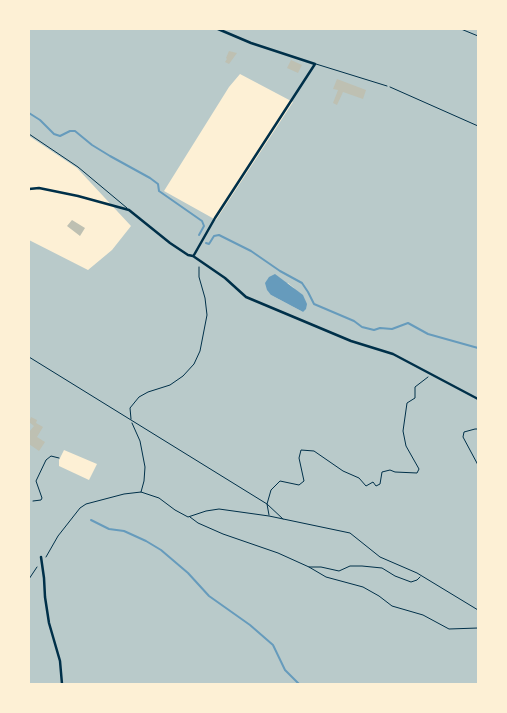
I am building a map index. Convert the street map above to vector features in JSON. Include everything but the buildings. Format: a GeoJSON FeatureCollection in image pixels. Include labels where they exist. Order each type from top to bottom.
{"type":"FeatureCollection","features":[{"type":"Feature","properties":{"kind":"street"},"geometry":{"type":"LineString","coordinates":[[193,256],[215,218],[316,64],[251,44],[218,29]]}},
{"type":"Feature","properties":{"kind":"street"},"geometry":{"type":"LineString","coordinates":[[29,189],[39,188],[69,194],[129,210],[170,243],[188,255],[200,260],[225,278],[246,297],[350,341],[392,354],[478,399]]}},
{"type":"Feature","properties":{"kind":"street"},"geometry":{"type":"LineString","coordinates":[[41,557],[49,623],[60,661],[62,684]]}},
{"type":"Feature","properties":{"kind":"lane"},"geometry":{"type":"LineString","coordinates":[[316,64],[387,86]]}},
{"type":"Feature","properties":{"kind":"lane"},"geometry":{"type":"LineString","coordinates":[[29,134],[78,167],[129,210]]}},
{"type":"Feature","properties":{"kind":"lane"},"geometry":{"type":"LineString","coordinates":[[33,501],[41,500],[42,498],[36,481],[46,460],[51,456],[60,458]]}},
{"type":"Feature","properties":{"kind":"path"},"geometry":{"type":"LineString","coordinates":[[461,29],[478,36]]}},
{"type":"Feature","properties":{"kind":"path"},"geometry":{"type":"LineString","coordinates":[[387,86],[478,126]]}},
{"type":"Feature","properties":{"kind":"path"},"geometry":{"type":"LineString","coordinates":[[141,492],[145,467],[140,441],[132,421],[130,408],[139,397],[170,385],[183,376],[194,364],[200,351],[206,316],[205,298],[199,277],[200,260]]}},
{"type":"Feature","properties":{"kind":"path"},"geometry":{"type":"LineString","coordinates":[[29,357],[267,504],[283,520]]}},
{"type":"Feature","properties":{"kind":"path"},"geometry":{"type":"LineString","coordinates":[[269,516],[267,504],[271,490],[280,481],[299,485],[304,481],[299,458],[302,450],[314,452],[343,471],[359,478],[366,486],[372,482],[376,486],[380,484],[382,472],[390,470],[417,473],[418,469],[406,446],[403,431],[407,403],[415,398],[415,387],[422,384],[431,375]]}},
{"type":"Feature","properties":{"kind":"path"},"geometry":{"type":"LineString","coordinates":[[478,429],[464,432],[463,437],[478,465]]}},
{"type":"Feature","properties":{"kind":"path"},"geometry":{"type":"LineString","coordinates":[[29,579],[58,536],[80,508],[86,504],[124,494],[141,492],[159,498],[185,516],[223,534],[278,552],[326,576],[363,587],[392,606],[423,615],[449,629],[478,628]]}},
{"type":"Feature","properties":{"kind":"path"},"geometry":{"type":"LineString","coordinates":[[190,517],[206,511],[219,509],[269,516],[350,533],[380,557],[417,573],[478,610]]}},
{"type":"Feature","properties":{"kind":"path"},"geometry":{"type":"LineString","coordinates":[[309,567],[322,567],[339,571],[350,566],[382,568],[395,576],[411,582],[421,576]]}},
{"type":"Feature","properties":{"kind":"shaded area"},"geometry":{"type":"Polygon","coordinates":[[[29,29],[478,29],[478,684],[29,684],[29,240],[88,270],[112,250],[131,226],[77,168],[29,136],[29,29]],[[240,74],[229,87],[164,191],[216,220],[293,102],[240,74]],[[288,283],[271,295],[303,312],[294,288],[288,283]],[[64,450],[59,460],[59,466],[89,480],[97,464],[64,450]]]}},
{"type":"Feature","properties":{"kind":"water"},"geometry":{"type":"Polygon","coordinates":[[[275,274],[303,295],[307,304],[303,312],[271,295],[267,290],[265,283],[269,277],[275,274]]]}},
{"type":"Feature","properties":{"kind":"waterway"},"geometry":{"type":"LineString","coordinates":[[29,113],[40,120],[54,134],[60,136],[70,131],[75,131],[92,145],[150,178],[158,184],[159,191],[202,221],[204,226],[199,235]]}},
{"type":"Feature","properties":{"kind":"waterway"},"geometry":{"type":"LineString","coordinates":[[206,243],[209,244],[214,236],[219,235],[251,251],[280,271],[302,283],[314,304],[354,321],[362,327],[374,330],[380,328],[392,329],[408,323],[428,334],[478,348]]}},
{"type":"Feature","properties":{"kind":"waterway"},"geometry":{"type":"LineString","coordinates":[[91,520],[109,529],[124,531],[161,550],[188,573],[209,596],[250,625],[273,645],[285,670],[299,684]]}}]}
